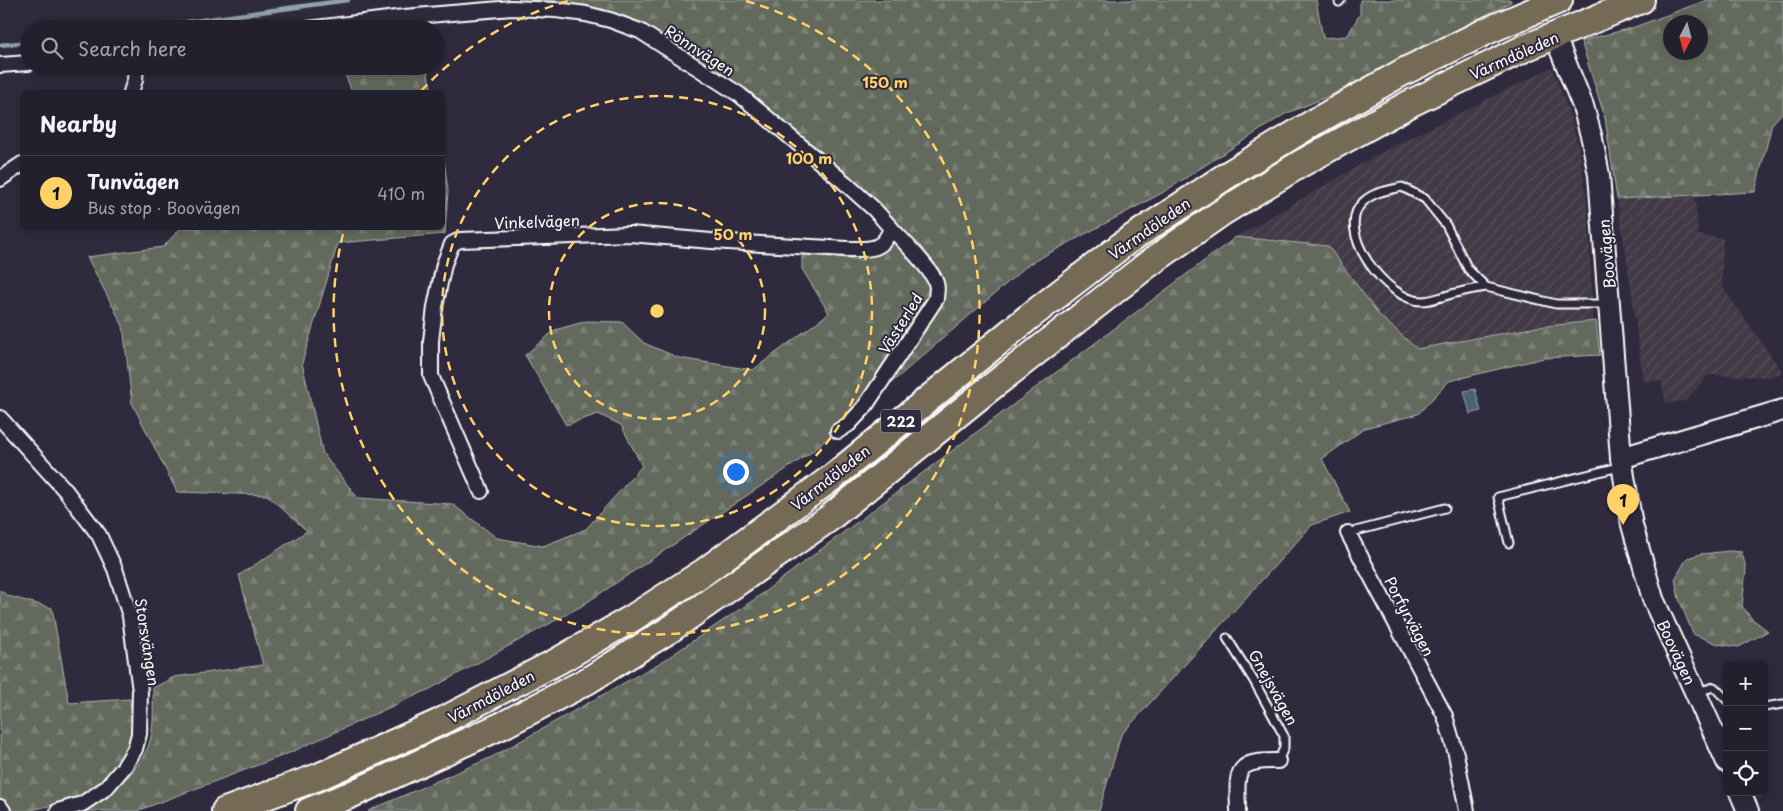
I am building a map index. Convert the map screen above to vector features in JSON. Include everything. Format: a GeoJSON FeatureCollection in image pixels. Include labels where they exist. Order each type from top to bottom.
{"type":"FeatureCollection","features":[{"type":"Feature","properties":{"kind":"highway","name":"Värmdöleden"},"geometry":{"type":"LineString","coordinates":[[225,811],[318,777],[438,723],[558,661],[631,619],[704,572],[834,476],[1029,317],[1126,242],[1228,174],[1312,123],[1403,72],[1489,30],[1559,0]]}},
{"type":"Feature","properties":{"kind":"highway","name":"Värmdöleden"},"geometry":{"type":"LineString","coordinates":[[309,811],[350,795],[503,725],[587,681],[669,630],[828,519],[986,391],[1147,265],[1222,213],[1300,164],[1411,103],[1481,69],[1525,48],[1642,0]]}},
{"type":"Feature","properties":{"kind":"street","name":"Rönnvägen"},"geometry":{"type":"LineString","coordinates":[[379,20],[512,8],[556,10],[586,14],[610,20],[646,35],[740,95],[844,182],[874,209],[891,228]]}},
{"type":"Feature","properties":{"kind":"street","name":"Boovägen"},"geometry":{"type":"LineString","coordinates":[[1560,49],[1583,106],[1599,175],[1622,462],[1632,525],[1653,599],[1723,753]]}},
{"type":"Feature","properties":{"kind":"street"},"geometry":{"type":"LineString","coordinates":[[0,65],[20,64]]}},
{"type":"Feature","properties":{"kind":"street"},"geometry":{"type":"LineString","coordinates":[[132,90],[135,75]]}},
{"type":"Feature","properties":{"kind":"street"},"geometry":{"type":"LineString","coordinates":[[0,179],[20,165]]}},
{"type":"Feature","properties":{"kind":"street","name":"Vinkelvägen"},"geometry":{"type":"LineString","coordinates":[[482,491],[431,376],[431,341],[435,307],[444,264],[452,244],[460,240],[630,234],[711,242],[868,249],[878,247],[884,243],[888,238],[891,228]]}},
{"type":"Feature","properties":{"kind":"street","name":"Västerled"},"geometry":{"type":"LineString","coordinates":[[838,431],[849,424],[864,408],[936,299],[936,284],[933,278],[911,248],[891,228]]}},
{"type":"Feature","properties":{"kind":"street"},"geometry":{"type":"LineString","coordinates":[[1622,462],[1783,410]]}},
{"type":"Feature","properties":{"kind":"street","name":"Storsvängen"},"geometry":{"type":"LineString","coordinates":[[0,418],[65,490],[99,535],[115,569],[130,616],[140,691],[139,734],[135,749],[124,767],[106,788],[82,804],[58,811]]}},
{"type":"Feature","properties":{"kind":"street","name":"Porfyrvägen"},"geometry":{"type":"LineString","coordinates":[[1348,533],[1445,716],[1456,754],[1467,811]]}},
{"type":"Feature","properties":{"kind":"street","name":"Gnejsvägen"},"geometry":{"type":"LineString","coordinates":[[1238,811],[1238,782],[1241,771],[1253,762],[1278,761]]}},
{"type":"Feature","properties":{"kind":"street"},"geometry":{"type":"LineString","coordinates":[[1742,796],[1748,811]]}},
{"type":"Feature","properties":{"kind":"street"},"geometry":{"type":"LineString","coordinates":[[0,807],[3,811]]}},
{"type":"Feature","properties":{"kind":"lane"},"geometry":{"type":"LineString","coordinates":[[1486,286],[1468,269],[1446,226],[1425,199],[1402,187],[1379,192],[1362,202],[1355,216],[1355,231],[1361,250],[1372,270],[1385,284],[1408,298],[1423,301],[1486,286],[1556,304],[1610,304]]}},
{"type":"Feature","properties":{"kind":"lane"},"geometry":{"type":"LineString","coordinates":[[1509,543],[1498,497],[1622,462]]}},
{"type":"Feature","properties":{"kind":"lane","name":"Porfyrvägen"},"geometry":{"type":"LineString","coordinates":[[1348,533],[1446,508]]}},
{"type":"Feature","properties":{"kind":"lane","name":"Gnejsvägen"},"geometry":{"type":"LineString","coordinates":[[1227,638],[1254,681],[1284,736],[1284,748],[1278,761]]}},
{"type":"Feature","properties":{"kind":"lane","name":"Boovägen"},"geometry":{"type":"LineString","coordinates":[[1697,692],[1714,687],[1723,696]]}},
{"type":"Feature","properties":{"kind":"lane"},"geometry":{"type":"LineString","coordinates":[[1768,706],[1783,704]]}},
{"type":"Feature","properties":{"kind":"shaded area"},"geometry":{"type":"Polygon","coordinates":[[[1552,67],[1569,112],[1578,144],[1585,186],[1589,225],[1593,321],[1537,327],[1417,349],[1379,315],[1328,246],[1236,237],[1382,152],[1552,67]]]}},
{"type":"Feature","properties":{"kind":"shaded area"},"geometry":{"type":"Polygon","coordinates":[[[1695,194],[1698,235],[1723,238],[1722,286],[1783,373],[1767,377],[1708,375],[1686,401],[1666,403],[1661,381],[1643,381],[1617,199],[1695,194]]]}},
{"type":"Feature","properties":{"kind":"green space"},"geometry":{"type":"Polygon","coordinates":[[[523,0],[1316,0],[1323,38],[1347,36],[1360,14],[1360,0],[1511,0],[1511,2],[1329,96],[1285,114],[1162,193],[1029,264],[809,454],[580,607],[430,689],[287,754],[137,811],[86,811],[122,783],[143,757],[152,733],[153,688],[174,677],[263,665],[239,575],[307,531],[267,495],[177,492],[132,403],[123,326],[87,257],[163,247],[179,230],[445,230],[445,167],[448,191],[445,234],[338,243],[302,363],[323,454],[358,498],[452,504],[497,538],[543,546],[586,529],[642,466],[621,425],[598,414],[566,425],[525,355],[555,330],[587,321],[622,322],[644,343],[679,358],[753,370],[829,313],[802,269],[802,253],[862,260],[893,217],[763,106],[655,32],[603,9],[523,0]]]}},
{"type":"Feature","properties":{"kind":"green space"},"geometry":{"type":"Polygon","coordinates":[[[1707,0],[1783,0],[1783,112],[1772,124],[1755,192],[1617,199],[1605,118],[1581,41],[1632,28],[1663,16],[1663,60],[1708,60],[1708,15],[1667,15],[1707,0]]]}},
{"type":"Feature","properties":{"kind":"green space"},"geometry":{"type":"Polygon","coordinates":[[[345,75],[428,75],[432,90],[351,90],[345,75]]]}},
{"type":"Feature","properties":{"kind":"green space"},"geometry":{"type":"Polygon","coordinates":[[[1236,237],[1328,246],[1379,315],[1417,349],[1537,327],[1596,321],[1600,355],[1544,358],[1449,381],[1418,414],[1365,428],[1322,459],[1350,512],[1312,525],[1121,735],[1099,811],[368,811],[492,757],[663,661],[755,599],[1236,237]]]}},
{"type":"Feature","properties":{"kind":"green space"},"geometry":{"type":"Polygon","coordinates":[[[1730,551],[1742,552],[1746,569],[1742,606],[1751,618],[1768,631],[1739,647],[1718,644],[1693,634],[1679,599],[1675,579],[1687,558],[1701,554],[1730,551]]]}},
{"type":"Feature","properties":{"kind":"green space"},"geometry":{"type":"Polygon","coordinates":[[[0,590],[8,596],[52,608],[69,703],[130,699],[133,733],[127,751],[108,779],[78,799],[27,811],[11,811],[0,798],[0,590]]]}},
{"type":"Feature","properties":{"kind":"water"},"geometry":{"type":"Polygon","coordinates":[[[1475,389],[1481,411],[1470,414],[1464,391],[1475,389]]]}},
{"type":"Feature","properties":{"kind":"waterway"},"geometry":{"type":"LineString","coordinates":[[201,20],[348,0]]}},
{"type":"Feature","properties":{"kind":"waterway"},"geometry":{"type":"LineString","coordinates":[[0,45],[20,43]]}},
{"type":"Feature","properties":{"kind":"place","name":"Tunvägen"},"geometry":{"type":"Point","coordinates":[1623,525]}}]}
